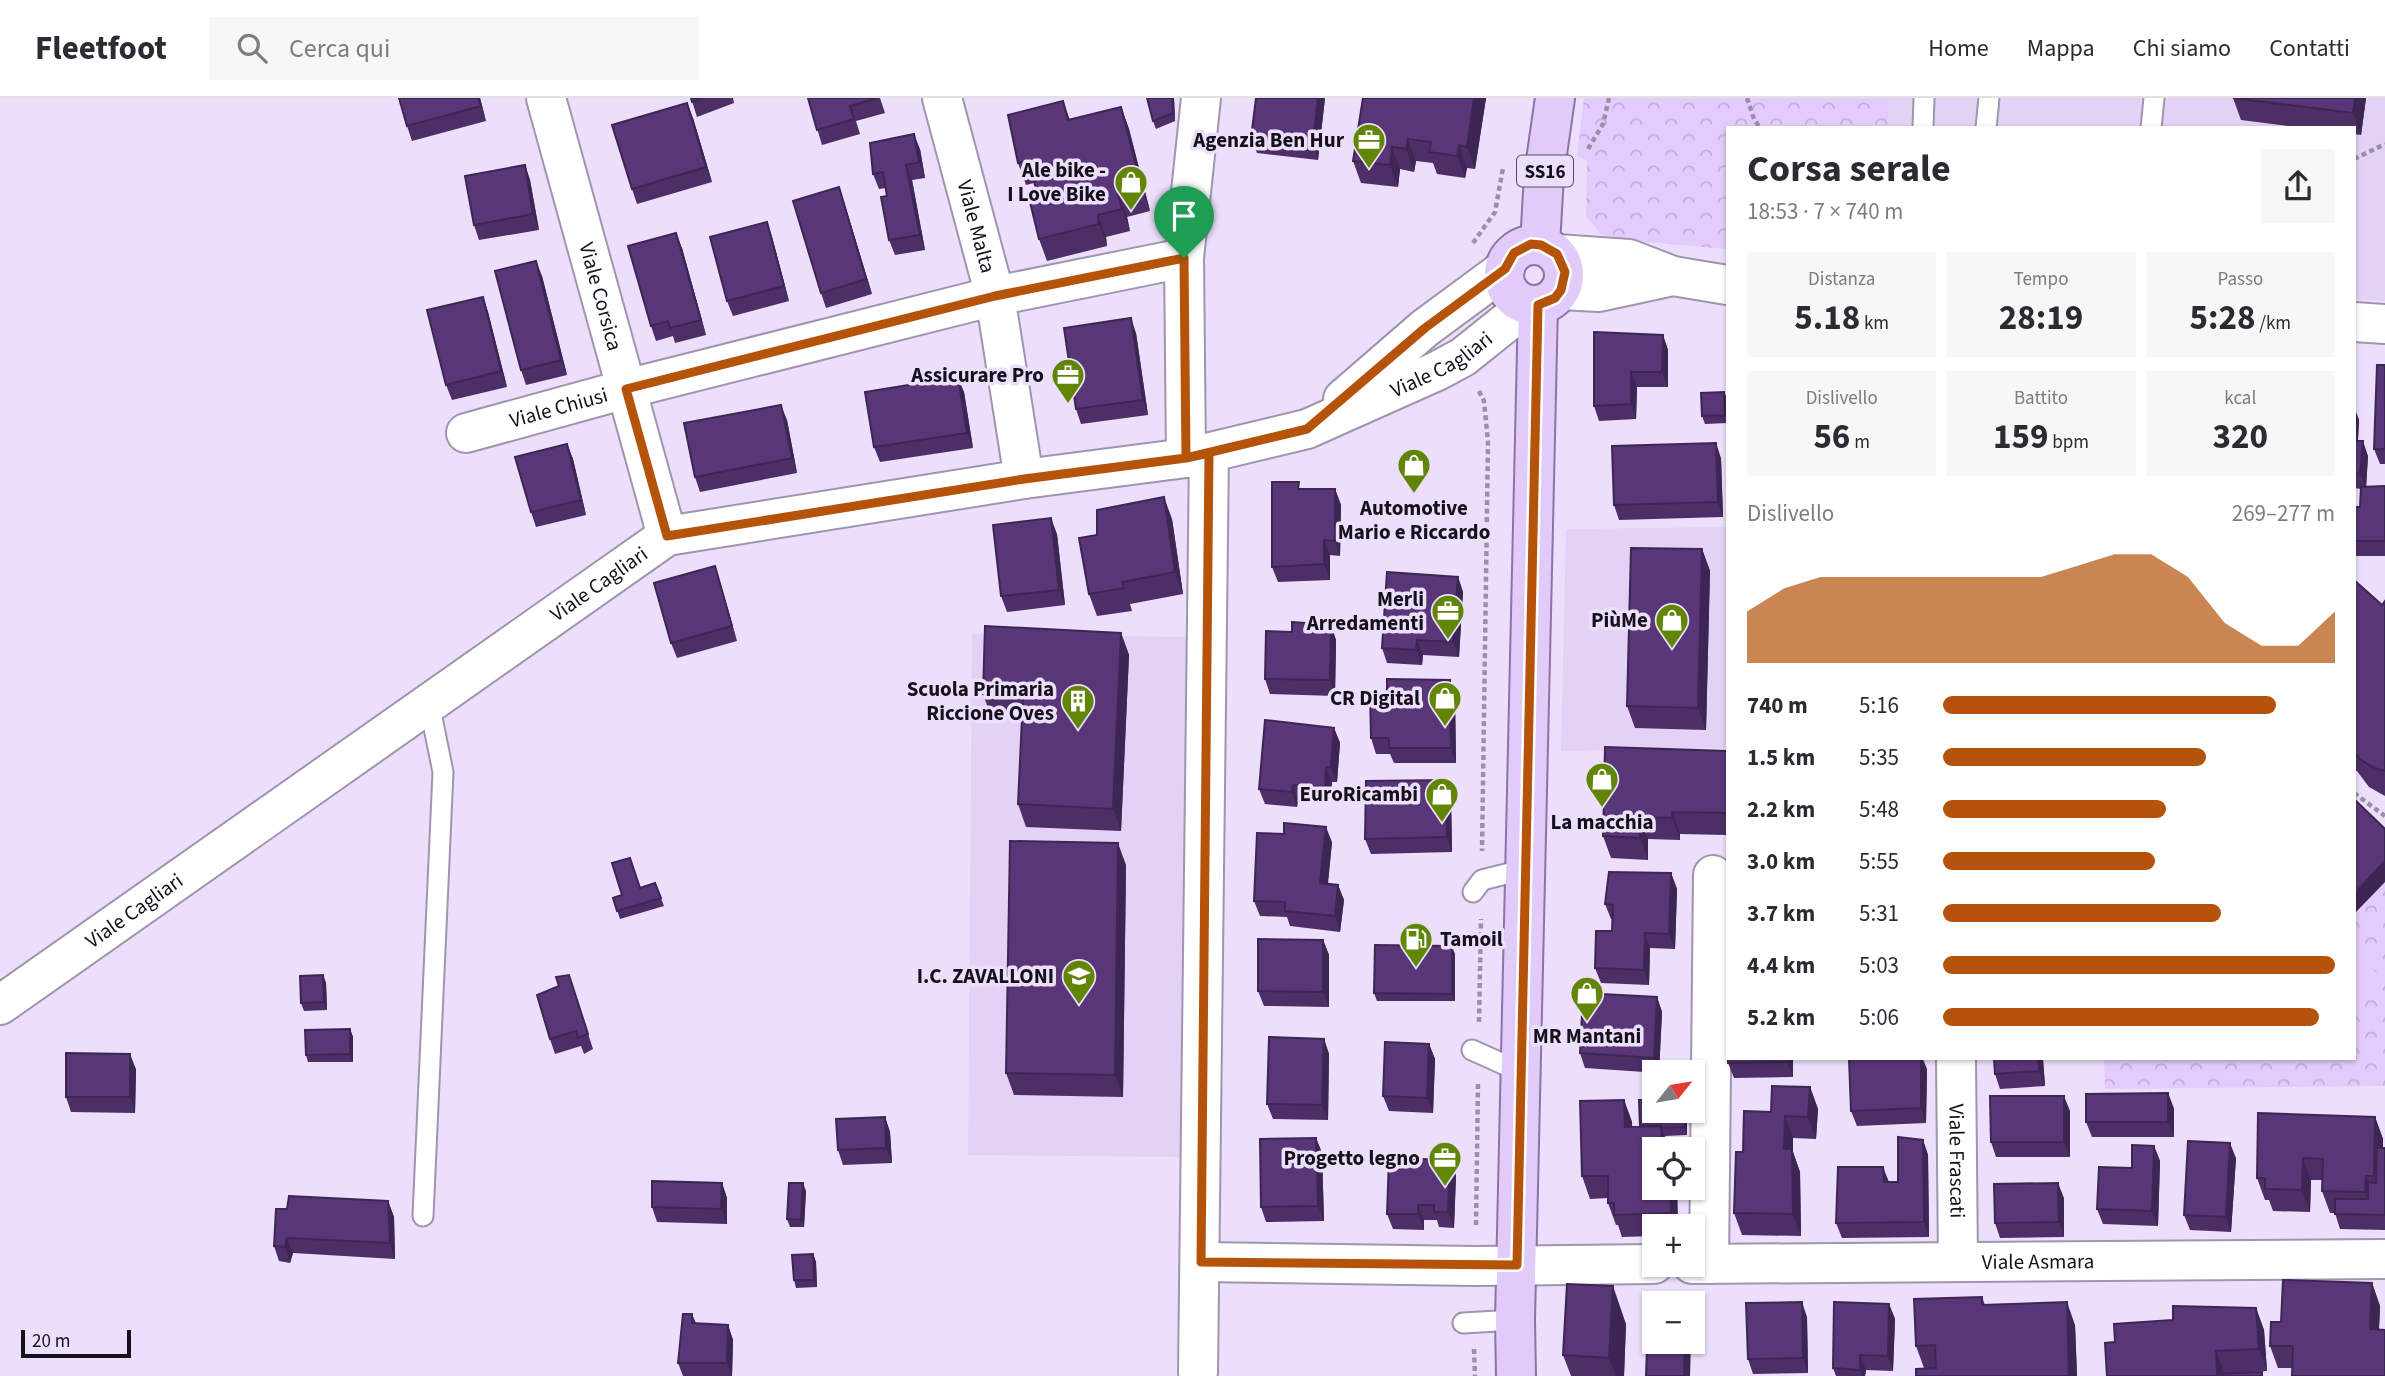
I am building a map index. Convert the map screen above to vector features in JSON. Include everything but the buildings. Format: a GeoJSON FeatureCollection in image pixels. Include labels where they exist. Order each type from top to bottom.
{"type":"FeatureCollection","features":[{"type":"Feature","properties":{"kind":"main road","name":"SS16"},"geometry":{"type":"LineString","coordinates":[[1516,1376],[1515,1320],[1526,869],[1545,280],[1545,175],[1555,98]]}},
{"type":"Feature","properties":{"kind":"main road"},"geometry":{"type":"LineString","coordinates":[[1505,269],[1514,253],[1531,244],[1545,280]]}},
{"type":"Feature","properties":{"kind":"street","name":"Viale Corsica"},"geometry":{"type":"LineString","coordinates":[[546,98],[667,536]]}},
{"type":"Feature","properties":{"kind":"street","name":"Viale Malta"},"geometry":{"type":"LineString","coordinates":[[942,98],[995,296],[1024,479]]}},
{"type":"Feature","properties":{"kind":"street"},"geometry":{"type":"LineString","coordinates":[[1198,1371],[1201,1262],[1197,455],[1184,258],[1201,98]]}},
{"type":"Feature","properties":{"kind":"street","name":"Viale Chiusi"},"geometry":{"type":"LineString","coordinates":[[466,433],[626,389],[995,296],[1184,258]]}},
{"type":"Feature","properties":{"kind":"street","name":"Viale Cagliari"},"geometry":{"type":"LineString","coordinates":[[1307,429],[1425,328],[1505,269]]}},
{"type":"Feature","properties":{"kind":"street"},"geometry":{"type":"LineString","coordinates":[[1545,280],[1599,292],[1673,276],[1726,285]]}},
{"type":"Feature","properties":{"kind":"street","name":"Viale Cagliari"},"geometry":{"type":"LineString","coordinates":[[0,1005],[667,536],[1024,479],[1197,455],[1307,429],[1463,357],[1545,280]]}},
{"type":"Feature","properties":{"kind":"street"},"geometry":{"type":"LineString","coordinates":[[2356,322],[2385,324]]}},
{"type":"Feature","properties":{"kind":"street"},"geometry":{"type":"LineString","coordinates":[[1702,1214],[1713,875]]}},
{"type":"Feature","properties":{"kind":"street","name":"Viale Frascati"},"geometry":{"type":"LineString","coordinates":[[1956,1060],[1958,1262]]}},
{"type":"Feature","properties":{"kind":"street","name":"Viale Asmara"},"geometry":{"type":"LineString","coordinates":[[1705,1264],[2385,1259]]}},
{"type":"Feature","properties":{"kind":"street"},"geometry":{"type":"LineString","coordinates":[[1201,1262],[1475,1266],[1642,1264]]}},
{"type":"Feature","properties":{"kind":"lane"},"geometry":{"type":"LineString","coordinates":[[1923,126],[1924,98]]}},
{"type":"Feature","properties":{"kind":"lane"},"geometry":{"type":"LineString","coordinates":[[1986,126],[1989,98]]}},
{"type":"Feature","properties":{"kind":"lane"},"geometry":{"type":"LineString","coordinates":[[2151,126],[2154,98]]}},
{"type":"Feature","properties":{"kind":"lane"},"geometry":{"type":"LineString","coordinates":[[424,1216],[443,772],[429,703]]}},
{"type":"Feature","properties":{"kind":"lane"},"geometry":{"type":"LineString","coordinates":[[1478,886],[1526,869]]}},
{"type":"Feature","properties":{"kind":"lane"},"geometry":{"type":"LineString","coordinates":[[1475,1051],[1521,1072]]}},
{"type":"Feature","properties":{"kind":"lane"},"geometry":{"type":"LineString","coordinates":[[1468,1323],[1515,1320]]}},
{"type":"Feature","properties":{"kind":"path"},"geometry":{"type":"LineString","coordinates":[[1748,98],[1759,126]]}},
{"type":"Feature","properties":{"kind":"path"},"geometry":{"type":"LineString","coordinates":[[2356,158],[2385,145]]}},
{"type":"Feature","properties":{"kind":"path"},"geometry":{"type":"LineString","coordinates":[[1472,245],[1495,212],[1504,162]]}},
{"type":"Feature","properties":{"kind":"path"},"geometry":{"type":"LineString","coordinates":[[1463,357],[1484,401],[1488,442],[1475,1051],[1475,1266]]}},
{"type":"Feature","properties":{"kind":"path"},"geometry":{"type":"LineString","coordinates":[[2356,794],[2385,816]]}},
{"type":"Feature","properties":{"kind":"path"},"geometry":{"type":"LineString","coordinates":[[1468,1323],[1475,1376]]}},
{"type":"Feature","properties":{"kind":"shaded area"},"geometry":{"type":"Polygon","coordinates":[[[1889,98],[2385,98],[2385,301],[2356,299],[2356,126],[1888,126],[1889,98]]]}},
{"type":"Feature","properties":{"kind":"shaded area"},"geometry":{"type":"Polygon","coordinates":[[[1726,527],[1726,748],[1561,751],[1566,529],[1726,527]]]}},
{"type":"Feature","properties":{"kind":"shaded area","name":"I.C. ZAVALLONI"},"geometry":{"type":"Polygon","coordinates":[[[972,634],[1192,637],[1188,1157],[968,1155],[972,634]]]}},
{"type":"Feature","properties":{"kind":"green space"},"geometry":{"type":"Polygon","coordinates":[[[1584,98],[1889,98],[1888,126],[1726,126],[1726,249],[1634,241],[1601,234],[1586,217],[1587,161],[1577,156],[1584,98]]]}},
{"type":"Feature","properties":{"kind":"green space"},"geometry":{"type":"Polygon","coordinates":[[[2356,808],[2385,828],[2385,1086],[2105,1089],[2104,1060],[2356,1060],[2356,808]]]}},
{"type":"Feature","properties":{"kind":"green space"},"geometry":{"type":"Polygon","coordinates":[[[2356,953],[2378,974],[2356,999],[2356,953]]]}},
{"type":"Feature","properties":{"kind":"place","name":"Agenzia Ben Hur"},"geometry":{"type":"Point","coordinates":[1369,170]}},
{"type":"Feature","properties":{"kind":"place","name":"Ale bike - I Love Bike"},"geometry":{"type":"Point","coordinates":[1131,212]}},
{"type":"Feature","properties":{"kind":"place","name":"Assicurare Pro"},"geometry":{"type":"Point","coordinates":[1068,405]}},
{"type":"Feature","properties":{"kind":"place","name":"Automotive Mario e Riccardo"},"geometry":{"type":"Point","coordinates":[1414,495]}},
{"type":"Feature","properties":{"kind":"place","name":"Merli Arredamenti"},"geometry":{"type":"Point","coordinates":[1448,641]}},
{"type":"Feature","properties":{"kind":"place","name":"PiùMe"},"geometry":{"type":"Point","coordinates":[1672,650]}},
{"type":"Feature","properties":{"kind":"place","name":"CR Digital"},"geometry":{"type":"Point","coordinates":[1445,728]}},
{"type":"Feature","properties":{"kind":"place","name":"Scuola Primaria Riccione Oves"},"geometry":{"type":"Point","coordinates":[1078,731]}},
{"type":"Feature","properties":{"kind":"place","name":"La macchia"},"geometry":{"type":"Point","coordinates":[1602,809]}},
{"type":"Feature","properties":{"kind":"place","name":"EuroRicambi"},"geometry":{"type":"Point","coordinates":[1442,824]}},
{"type":"Feature","properties":{"kind":"place","name":"Tamoil"},"geometry":{"type":"Point","coordinates":[1416,969]}},
{"type":"Feature","properties":{"kind":"place","name":"I.C. ZAVALLONI"},"geometry":{"type":"Point","coordinates":[1079,1006]}},
{"type":"Feature","properties":{"kind":"place","name":"MR Mantani"},"geometry":{"type":"Point","coordinates":[1587,1023]}},
{"type":"Feature","properties":{"kind":"place","name":"Progetto legno"},"geometry":{"type":"Point","coordinates":[1445,1188]}},
{"type":"Feature","properties":{"kind":"route"},"geometry":{"type":"LineString","coordinates":[[1184,258],[995,296],[626,389],[667,536],[1024,479],[1186,458],[1209,453],[1201,1262],[1517,1265],[1538,305],[1555,298],[1561,290],[1565,272],[1563,262],[1557,254],[1541,245],[1522,247],[1508,260],[1505,269],[1425,328],[1307,429],[1186,458],[1184,258]]}}]}
